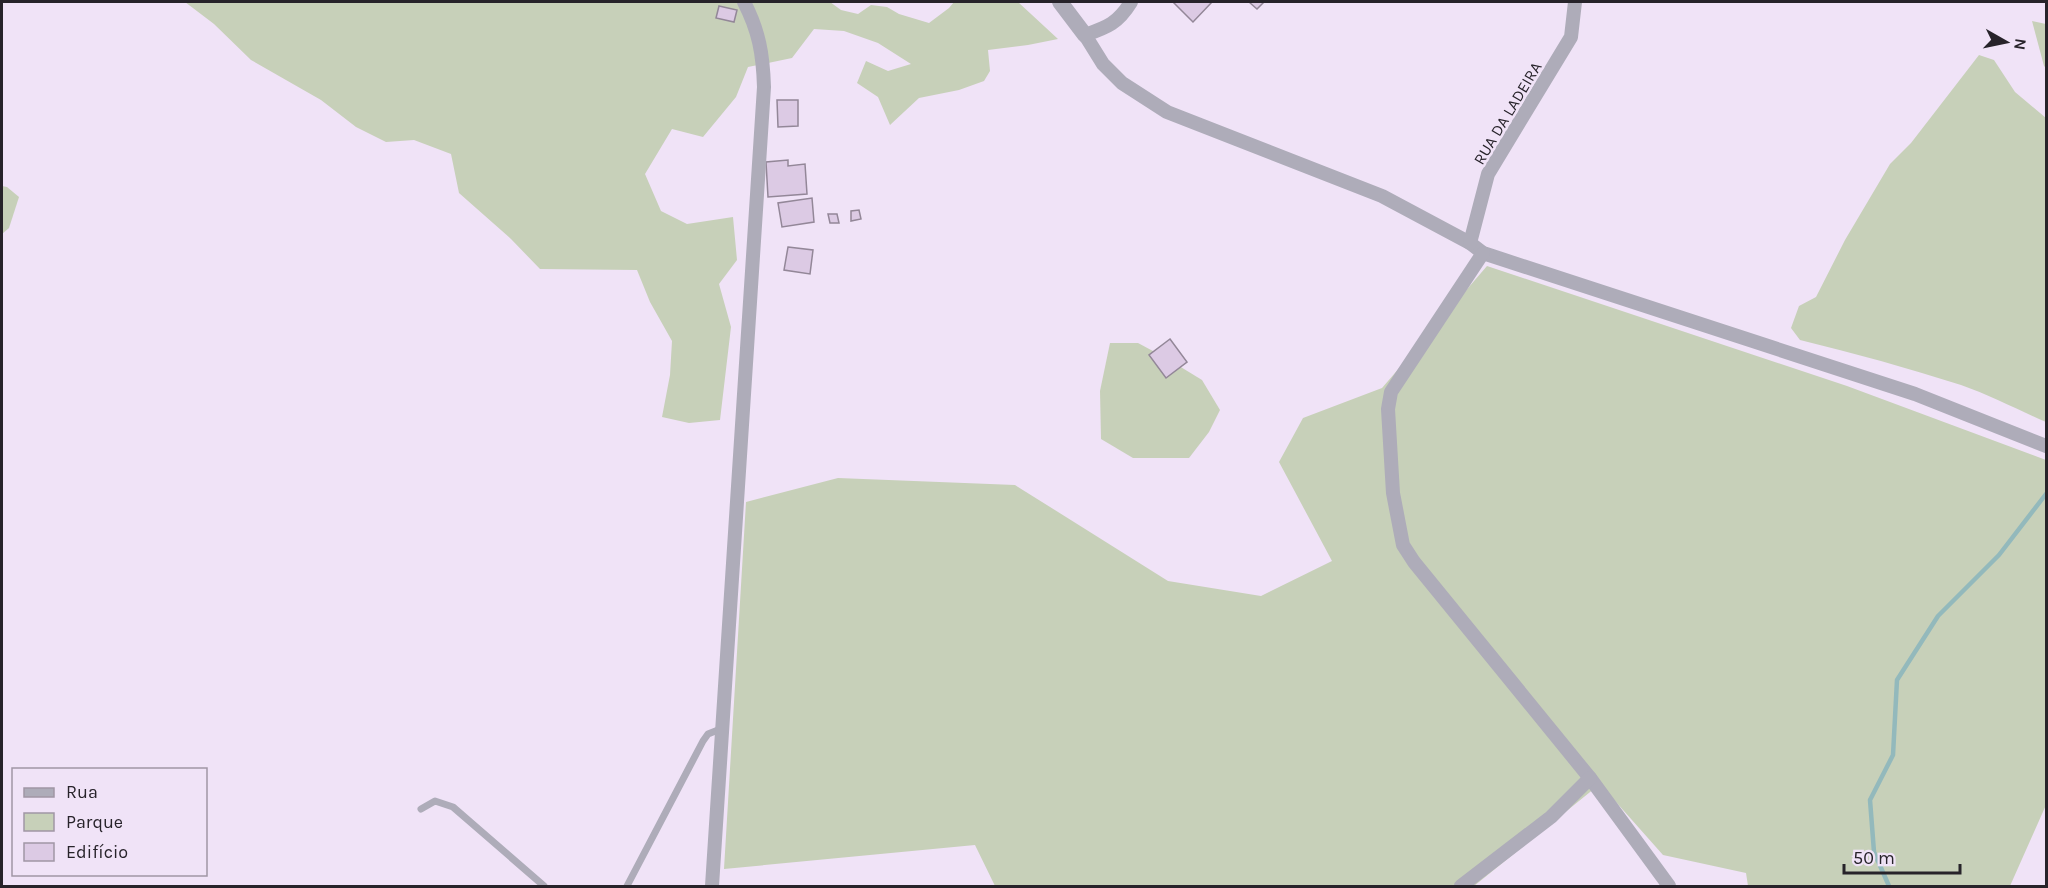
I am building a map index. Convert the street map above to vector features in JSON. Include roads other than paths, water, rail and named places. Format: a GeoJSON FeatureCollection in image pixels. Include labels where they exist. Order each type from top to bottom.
{"type":"FeatureCollection","features":[{"type":"Feature","properties":{"kind":"street"},"geometry":{"type":"LineString","coordinates":[[712,886],[764,87],[763,58],[757,28],[744,2]]}},
{"type":"Feature","properties":{"kind":"street"},"geometry":{"type":"LineString","coordinates":[[1060,2],[1102,64],[1122,83],[1167,112],[1382,196],[1470,243],[1483,253],[1916,394],[2046,446]]}},
{"type":"Feature","properties":{"kind":"street"},"geometry":{"type":"LineString","coordinates":[[1084,35],[1116,22],[1131,2]]}},
{"type":"Feature","properties":{"kind":"street","name":"RUA DA LADEIRA"},"geometry":{"type":"LineString","coordinates":[[1470,243],[1488,174],[1571,37],[1575,2]]}},
{"type":"Feature","properties":{"kind":"street"},"geometry":{"type":"LineString","coordinates":[[1483,253],[1391,392],[1388,409],[1393,493],[1403,545],[1414,562],[1590,778],[1669,886]]}},
{"type":"Feature","properties":{"kind":"street"},"geometry":{"type":"LineString","coordinates":[[1461,886],[1551,816],[1590,778]]}},
{"type":"Feature","properties":{"kind":"lane"},"geometry":{"type":"LineString","coordinates":[[627,886],[703,741],[708,734],[723,728]]}},
{"type":"Feature","properties":{"kind":"lane"},"geometry":{"type":"LineString","coordinates":[[421,809],[435,801],[453,807],[544,886]]}},
{"type":"Feature","properties":{"kind":"waterway"},"geometry":{"type":"LineString","coordinates":[[1889,886],[1874,852],[1870,800],[1893,755],[1897,680],[1938,616],[1999,555],[2046,494]]}}]}
